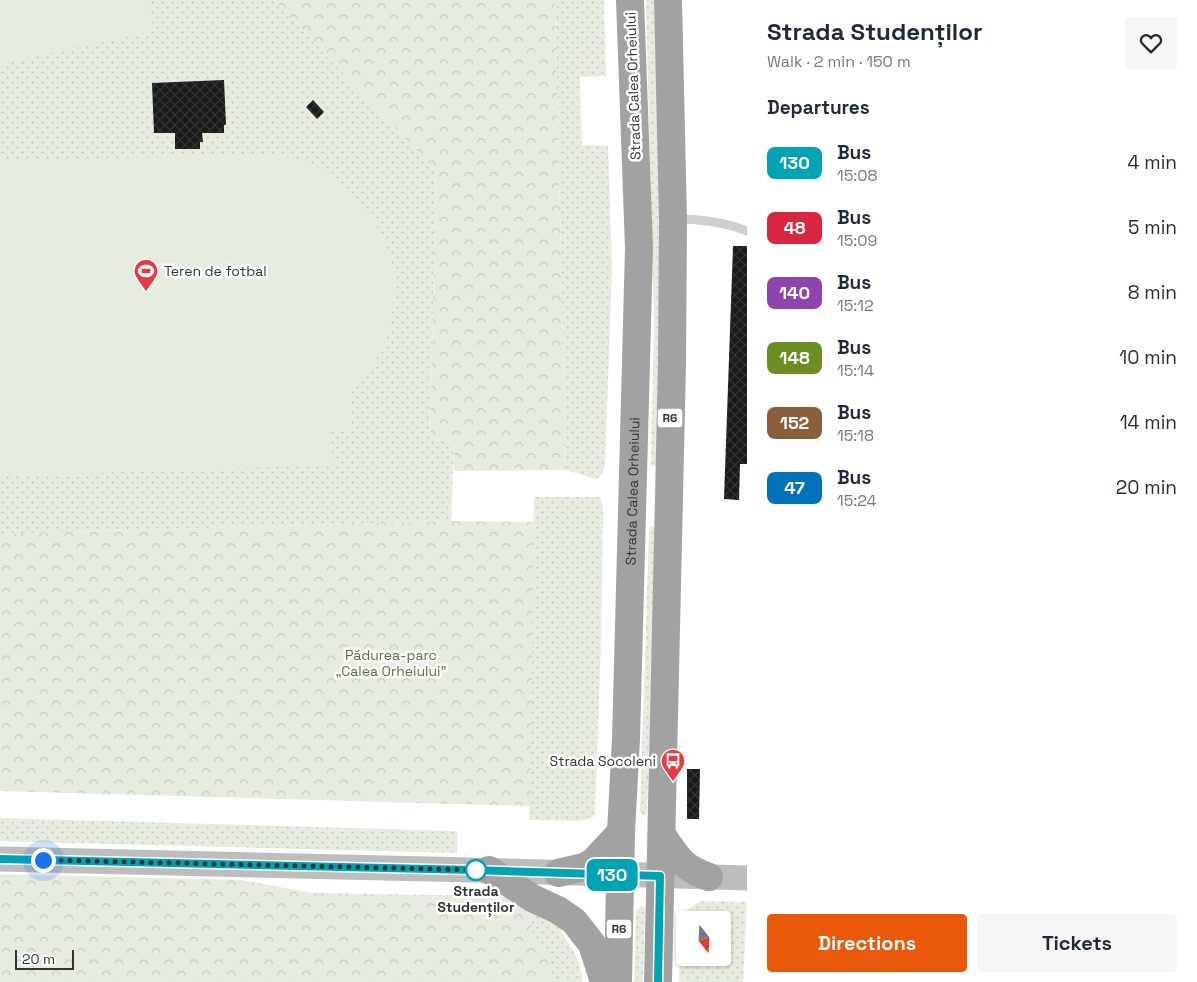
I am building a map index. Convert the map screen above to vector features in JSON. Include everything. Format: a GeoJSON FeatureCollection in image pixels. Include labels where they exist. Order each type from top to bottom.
{"type":"FeatureCollection","features":[{"type":"Feature","properties":{"kind":"highway","name":"Strada Calea Orheiului"},"geometry":{"type":"LineString","coordinates":[[618,982],[620,832],[626,739],[639,248],[630,0]]}},
{"type":"Feature","properties":{"kind":"highway","name":"R6"},"geometry":{"type":"LineString","coordinates":[[658,982],[673,218],[668,0]]}},
{"type":"Feature","properties":{"kind":"highway"},"geometry":{"type":"LineString","coordinates":[[558,873],[584,867],[593,862],[620,832]]}},
{"type":"Feature","properties":{"kind":"highway"},"geometry":{"type":"LineString","coordinates":[[662,835],[686,867],[709,877]]}},
{"type":"Feature","properties":{"kind":"highway"},"geometry":{"type":"LineString","coordinates":[[489,870],[532,898],[558,910],[574,921],[592,944],[604,982]]}},
{"type":"Feature","properties":{"kind":"main road"},"geometry":{"type":"LineString","coordinates":[[0,858],[747,878]]}},
{"type":"Feature","properties":{"kind":"lane"},"geometry":{"type":"LineString","coordinates":[[673,218],[709,220],[733,225],[747,231]]}},
{"type":"Feature","properties":{"kind":"green space"},"geometry":{"type":"Polygon","coordinates":[[[0,0],[274,0],[436,171],[430,438],[454,444],[451,521],[0,534],[0,0]]]}},
{"type":"Feature","properties":{"kind":"green space"},"geometry":{"type":"Polygon","coordinates":[[[0,0],[147,0],[154,31],[0,64],[0,0]]]}},
{"type":"Feature","properties":{"kind":"green space"},"geometry":{"type":"Polygon","coordinates":[[[274,0],[555,0],[566,470],[454,471],[454,444],[430,438],[436,171],[274,0]]]}},
{"type":"Feature","properties":{"kind":"green space"},"geometry":{"type":"Polygon","coordinates":[[[555,0],[604,0],[606,76],[580,77],[582,145],[608,146],[612,267],[605,466],[601,476],[596,479],[566,470],[555,0]]]}},
{"type":"Feature","properties":{"kind":"green space"},"geometry":{"type":"Polygon","coordinates":[[[646,0],[654,0],[662,320],[658,465],[651,466],[654,325],[646,0]]]}},
{"type":"Feature","properties":{"kind":"green space"},"geometry":{"type":"Polygon","coordinates":[[[271,154],[315,166],[340,182],[351,193],[362,205],[380,233],[391,262],[394,277],[392,315],[387,337],[376,359],[351,390],[351,432],[331,432],[333,465],[0,476],[0,161],[271,154]]]}},
{"type":"Feature","properties":{"kind":"green space"},"geometry":{"type":"Polygon","coordinates":[[[534,497],[600,497],[603,507],[595,816],[582,821],[529,820],[534,497]]]}},
{"type":"Feature","properties":{"kind":"green space","name":"Pădurea-parc „Calea Orheiului”"},"geometry":{"type":"Polygon","coordinates":[[[451,521],[534,522],[530,806],[0,791],[0,534],[451,521]]]}},
{"type":"Feature","properties":{"kind":"green space"},"geometry":{"type":"Polygon","coordinates":[[[651,526],[656,529],[656,533],[647,811],[646,815],[643,816],[640,811],[649,534],[651,526]]]}},
{"type":"Feature","properties":{"kind":"green space"},"geometry":{"type":"Polygon","coordinates":[[[0,818],[457,831],[457,853],[0,841],[0,818]]]}},
{"type":"Feature","properties":{"kind":"green space"},"geometry":{"type":"Polygon","coordinates":[[[0,874],[241,880],[313,893],[495,896],[529,901],[533,940],[551,956],[551,982],[0,982],[0,874]]]}},
{"type":"Feature","properties":{"kind":"green space"},"geometry":{"type":"Polygon","coordinates":[[[529,901],[566,925],[561,932],[581,968],[582,982],[551,982],[551,956],[533,940],[529,901]]]}},
{"type":"Feature","properties":{"kind":"green space"},"geometry":{"type":"Polygon","coordinates":[[[700,901],[747,902],[743,982],[679,982],[680,966],[731,966],[731,911],[686,911],[700,901]]]}},
{"type":"Feature","properties":{"kind":"green space"},"geometry":{"type":"Polygon","coordinates":[[[641,906],[644,907],[645,911],[643,982],[634,982],[636,911],[641,906]]]}},
{"type":"Feature","properties":{"kind":"building"},"geometry":{"type":"Polygon","coordinates":[[[224,80],[226,125],[224,125],[224,133],[202,133],[203,142],[200,142],[200,149],[175,149],[175,133],[154,133],[152,83],[224,80]]]}},
{"type":"Feature","properties":{"kind":"building"},"geometry":{"type":"Polygon","coordinates":[[[313,100],[324,112],[317,119],[306,107],[313,100]]]}},
{"type":"Feature","properties":{"kind":"building"},"geometry":{"type":"Polygon","coordinates":[[[733,246],[747,246],[747,464],[740,464],[739,500],[724,499],[733,246]]]}},
{"type":"Feature","properties":{"kind":"building"},"geometry":{"type":"Polygon","coordinates":[[[687,769],[700,769],[699,819],[687,819],[687,769]]]}},
{"type":"Feature","properties":{"kind":"bus line","name":"130"},"geometry":{"type":"LineString","coordinates":[[0,859],[660,876],[658,982]]}},
{"type":"Feature","properties":{"kind":"place","name":"Teren de fotbal"},"geometry":{"type":"Point","coordinates":[146,292]}},
{"type":"Feature","properties":{"kind":"place","name":"Strada Socoleni"},"geometry":{"type":"Point","coordinates":[673,782]}},
{"type":"Feature","properties":{"kind":"place","name":"Strada Studenților"},"geometry":{"type":"Point","coordinates":[476,870]}},
{"type":"Feature","properties":{"kind":"route"},"geometry":{"type":"LineString","coordinates":[[43,860],[476,870]]}}]}
